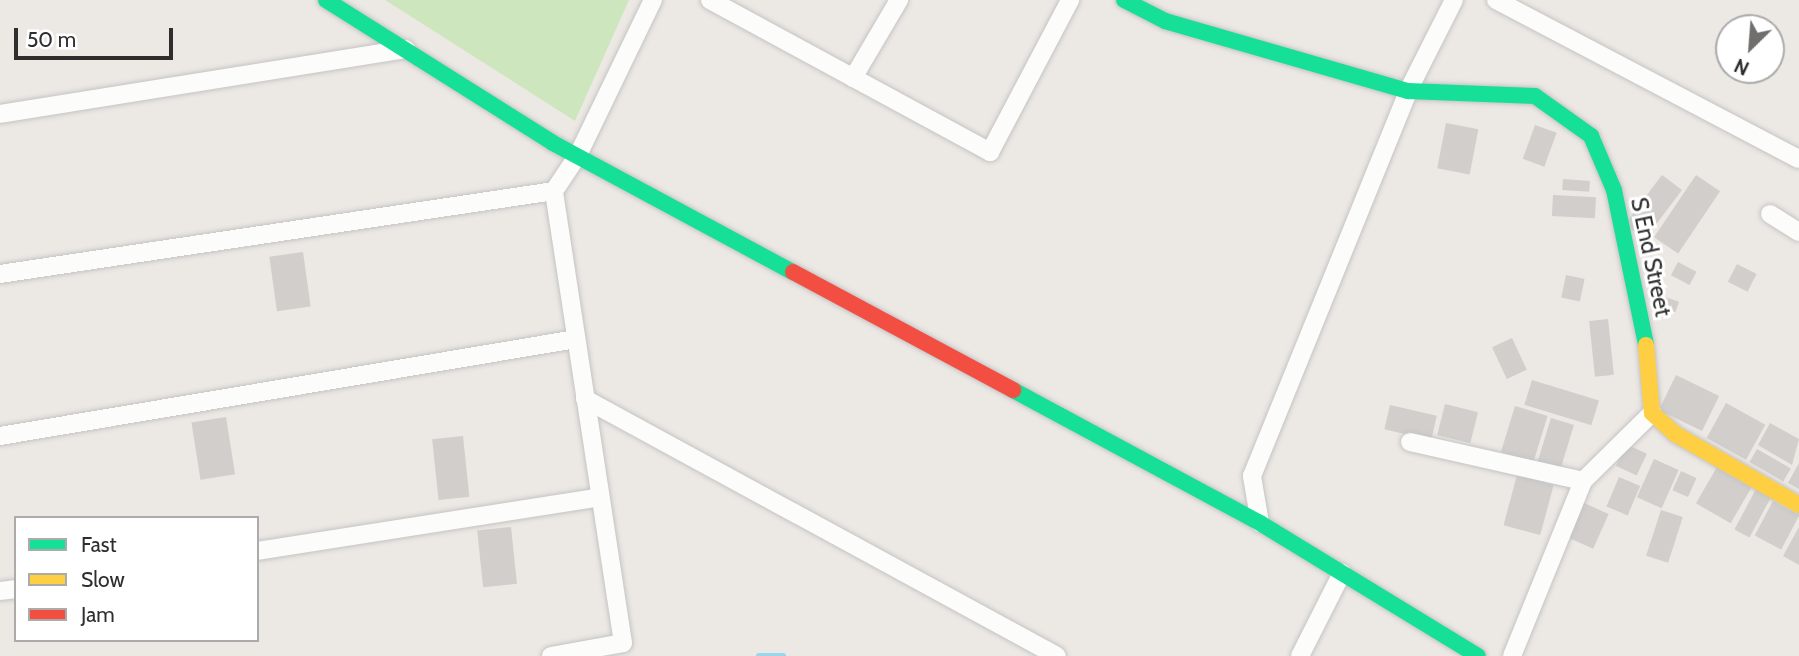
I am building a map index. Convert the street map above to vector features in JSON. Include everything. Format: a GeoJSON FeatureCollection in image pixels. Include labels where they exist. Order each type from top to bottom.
{"type":"FeatureCollection","features":[{"type":"Feature","properties":{"kind":"street"},"geometry":{"type":"LineString","coordinates":[[326,0],[579,155],[1260,523],[1478,656]]}},
{"type":"Feature","properties":{"kind":"street"},"geometry":{"type":"LineString","coordinates":[[551,656],[623,643],[554,191],[579,155],[653,0]]}},
{"type":"Feature","properties":{"kind":"street"},"geometry":{"type":"LineString","coordinates":[[710,0],[990,152],[1070,0]]}},
{"type":"Feature","properties":{"kind":"street"},"geometry":{"type":"LineString","coordinates":[[853,78],[899,0]]}},
{"type":"Feature","properties":{"kind":"street","name":"S End Street"},"geometry":{"type":"LineString","coordinates":[[1124,0],[1165,21],[1408,91],[1535,96],[1591,136],[1615,190],[1652,372],[1652,413]]}},
{"type":"Feature","properties":{"kind":"street"},"geometry":{"type":"LineString","coordinates":[[1260,523],[1252,476],[1408,91],[1454,0]]}},
{"type":"Feature","properties":{"kind":"street"},"geometry":{"type":"LineString","coordinates":[[1496,0],[1799,159]]}},
{"type":"Feature","properties":{"kind":"street"},"geometry":{"type":"LineString","coordinates":[[0,114],[406,49]]}},
{"type":"Feature","properties":{"kind":"street"},"geometry":{"type":"LineString","coordinates":[[0,274],[554,191]]}},
{"type":"Feature","properties":{"kind":"street"},"geometry":{"type":"LineString","coordinates":[[1770,214],[1799,232]]}},
{"type":"Feature","properties":{"kind":"street"},"geometry":{"type":"LineString","coordinates":[[0,436],[576,339]]}},
{"type":"Feature","properties":{"kind":"street"},"geometry":{"type":"LineString","coordinates":[[585,399],[1057,656]]}},
{"type":"Feature","properties":{"kind":"street"},"geometry":{"type":"LineString","coordinates":[[1512,656],[1583,481],[1652,413],[1675,434],[1799,505]]}},
{"type":"Feature","properties":{"kind":"street"},"geometry":{"type":"LineString","coordinates":[[1410,442],[1583,481]]}},
{"type":"Feature","properties":{"kind":"street"},"geometry":{"type":"LineString","coordinates":[[259,551],[600,497]]}},
{"type":"Feature","properties":{"kind":"street"},"geometry":{"type":"LineString","coordinates":[[1300,656],[1342,573]]}},
{"type":"Feature","properties":{"kind":"green space"},"geometry":{"type":"Polygon","coordinates":[[[385,0],[629,0],[575,121],[385,0]]]}},
{"type":"Feature","properties":{"kind":"building"},"geometry":{"type":"Polygon","coordinates":[[[1446,123],[1478,129],[1470,174],[1437,168],[1446,123]]]}},
{"type":"Feature","properties":{"kind":"building"},"geometry":{"type":"Polygon","coordinates":[[[1535,125],[1557,133],[1544,167],[1523,159],[1535,125]]]}},
{"type":"Feature","properties":{"kind":"building"},"geometry":{"type":"Polygon","coordinates":[[[1662,175],[1682,190],[1645,240],[1625,225],[1662,175]]]}},
{"type":"Feature","properties":{"kind":"building"},"geometry":{"type":"Polygon","coordinates":[[[1696,175],[1720,191],[1678,253],[1654,237],[1696,175]]]}},
{"type":"Feature","properties":{"kind":"building"},"geometry":{"type":"Polygon","coordinates":[[[1563,179],[1590,181],[1589,192],[1562,190],[1563,179]]]}},
{"type":"Feature","properties":{"kind":"building"},"geometry":{"type":"Polygon","coordinates":[[[1553,195],[1596,197],[1595,218],[1552,216],[1553,195]]]}},
{"type":"Feature","properties":{"kind":"building"},"geometry":{"type":"Polygon","coordinates":[[[303,252],[311,306],[277,311],[269,257],[303,252]]]}},
{"type":"Feature","properties":{"kind":"building"},"geometry":{"type":"Polygon","coordinates":[[[1678,262],[1697,272],[1689,285],[1671,275],[1678,262]]]}},
{"type":"Feature","properties":{"kind":"building"},"geometry":{"type":"Polygon","coordinates":[[[1737,264],[1757,274],[1748,292],[1728,282],[1737,264]]]}},
{"type":"Feature","properties":{"kind":"building"},"geometry":{"type":"Polygon","coordinates":[[[1566,275],[1585,279],[1580,301],[1561,297],[1566,275]]]}},
{"type":"Feature","properties":{"kind":"building"},"geometry":{"type":"Polygon","coordinates":[[[1662,296],[1679,302],[1675,312],[1658,306],[1662,296]]]}},
{"type":"Feature","properties":{"kind":"building"},"geometry":{"type":"Polygon","coordinates":[[[1608,319],[1614,375],[1595,377],[1589,321],[1608,319]]]}},
{"type":"Feature","properties":{"kind":"building"},"geometry":{"type":"Polygon","coordinates":[[[1512,338],[1527,370],[1507,379],[1492,347],[1512,338]]]}},
{"type":"Feature","properties":{"kind":"building"},"geometry":{"type":"Polygon","coordinates":[[[1676,375],[1719,396],[1702,431],[1659,410],[1676,375]]]}},
{"type":"Feature","properties":{"kind":"building"},"geometry":{"type":"Polygon","coordinates":[[[1532,380],[1599,400],[1591,425],[1524,405],[1532,380]]]}},
{"type":"Feature","properties":{"kind":"building"},"geometry":{"type":"Polygon","coordinates":[[[1726,403],[1765,425],[1746,460],[1707,438],[1726,403]]]}},
{"type":"Feature","properties":{"kind":"building"},"geometry":{"type":"Polygon","coordinates":[[[1445,404],[1478,412],[1470,443],[1437,435],[1445,404]]]}},
{"type":"Feature","properties":{"kind":"building"},"geometry":{"type":"Polygon","coordinates":[[[1390,405],[1437,416],[1431,440],[1384,429],[1390,405]]]}},
{"type":"Feature","properties":{"kind":"building"},"geometry":{"type":"Polygon","coordinates":[[[1515,406],[1548,416],[1533,462],[1501,452],[1515,406]]]}},
{"type":"Feature","properties":{"kind":"building"},"geometry":{"type":"Polygon","coordinates":[[[226,417],[235,474],[201,480],[191,422],[226,417]]]}},
{"type":"Feature","properties":{"kind":"building"},"geometry":{"type":"Polygon","coordinates":[[[1551,418],[1574,425],[1561,469],[1538,462],[1551,418]]]}},
{"type":"Feature","properties":{"kind":"building"},"geometry":{"type":"Polygon","coordinates":[[[1770,423],[1799,439],[1792,465],[1758,445],[1770,423]]]}},
{"type":"Feature","properties":{"kind":"building"},"geometry":{"type":"Polygon","coordinates":[[[463,436],[469,497],[439,500],[432,439],[463,436]]]}},
{"type":"Feature","properties":{"kind":"building"},"geometry":{"type":"Polygon","coordinates":[[[1626,444],[1647,454],[1637,475],[1616,466],[1626,444]]]}},
{"type":"Feature","properties":{"kind":"building"},"geometry":{"type":"Polygon","coordinates":[[[1757,449],[1791,468],[1783,481],[1750,462],[1757,449]]]}},
{"type":"Feature","properties":{"kind":"building"},"geometry":{"type":"Polygon","coordinates":[[[1654,459],[1679,470],[1662,508],[1637,497],[1654,459]]]}},
{"type":"Feature","properties":{"kind":"building"},"geometry":{"type":"Polygon","coordinates":[[[1799,463],[1799,489],[1788,483],[1799,463]]]}},
{"type":"Feature","properties":{"kind":"building"},"geometry":{"type":"Polygon","coordinates":[[[1717,467],[1752,487],[1731,523],[1696,503],[1717,467]]]}},
{"type":"Feature","properties":{"kind":"building"},"geometry":{"type":"Polygon","coordinates":[[[1681,471],[1697,478],[1688,497],[1672,490],[1681,471]]]}},
{"type":"Feature","properties":{"kind":"building"},"geometry":{"type":"Polygon","coordinates":[[[1517,475],[1554,485],[1540,535],[1504,525],[1517,475]]]}},
{"type":"Feature","properties":{"kind":"building"},"geometry":{"type":"Polygon","coordinates":[[[1619,477],[1640,486],[1628,515],[1606,506],[1619,477]]]}},
{"type":"Feature","properties":{"kind":"building"},"geometry":{"type":"Polygon","coordinates":[[[1756,489],[1771,497],[1749,538],[1734,530],[1756,489]]]}},
{"type":"Feature","properties":{"kind":"building"},"geometry":{"type":"Polygon","coordinates":[[[1773,501],[1799,515],[1781,550],[1755,535],[1773,501]]]}},
{"type":"Feature","properties":{"kind":"building"},"geometry":{"type":"Polygon","coordinates":[[[1584,503],[1609,514],[1593,549],[1569,538],[1584,503]]]}},
{"type":"Feature","properties":{"kind":"building"},"geometry":{"type":"Polygon","coordinates":[[[1661,510],[1683,517],[1668,563],[1646,556],[1661,510]]]}},
{"type":"Feature","properties":{"kind":"building"},"geometry":{"type":"Polygon","coordinates":[[[511,527],[517,584],[483,587],[477,531],[511,527]]]}},
{"type":"Feature","properties":{"kind":"building"},"geometry":{"type":"Polygon","coordinates":[[[1799,527],[1799,565],[1783,556],[1799,527]]]}},
{"type":"Feature","properties":{"kind":"waterway"},"geometry":{"type":"LineString","coordinates":[[759,656],[783,656]]}},
{"type":"Feature","properties":{"kind":"traffic: fast"},"geometry":{"type":"LineString","coordinates":[[326,0],[553,143],[793,272]]}},
{"type":"Feature","properties":{"kind":"traffic: fast"},"geometry":{"type":"LineString","coordinates":[[1124,0],[1165,21],[1408,91],[1535,96],[1591,136],[1614,190],[1646,345]]}},
{"type":"Feature","properties":{"kind":"traffic: fast"},"geometry":{"type":"LineString","coordinates":[[1013,390],[1260,523],[1478,656]]}},
{"type":"Feature","properties":{"kind":"traffic: slow"},"geometry":{"type":"LineString","coordinates":[[1646,345],[1652,413],[1675,434],[1799,505]]}},
{"type":"Feature","properties":{"kind":"traffic: jam"},"geometry":{"type":"LineString","coordinates":[[793,272],[1013,390]]}}]}
